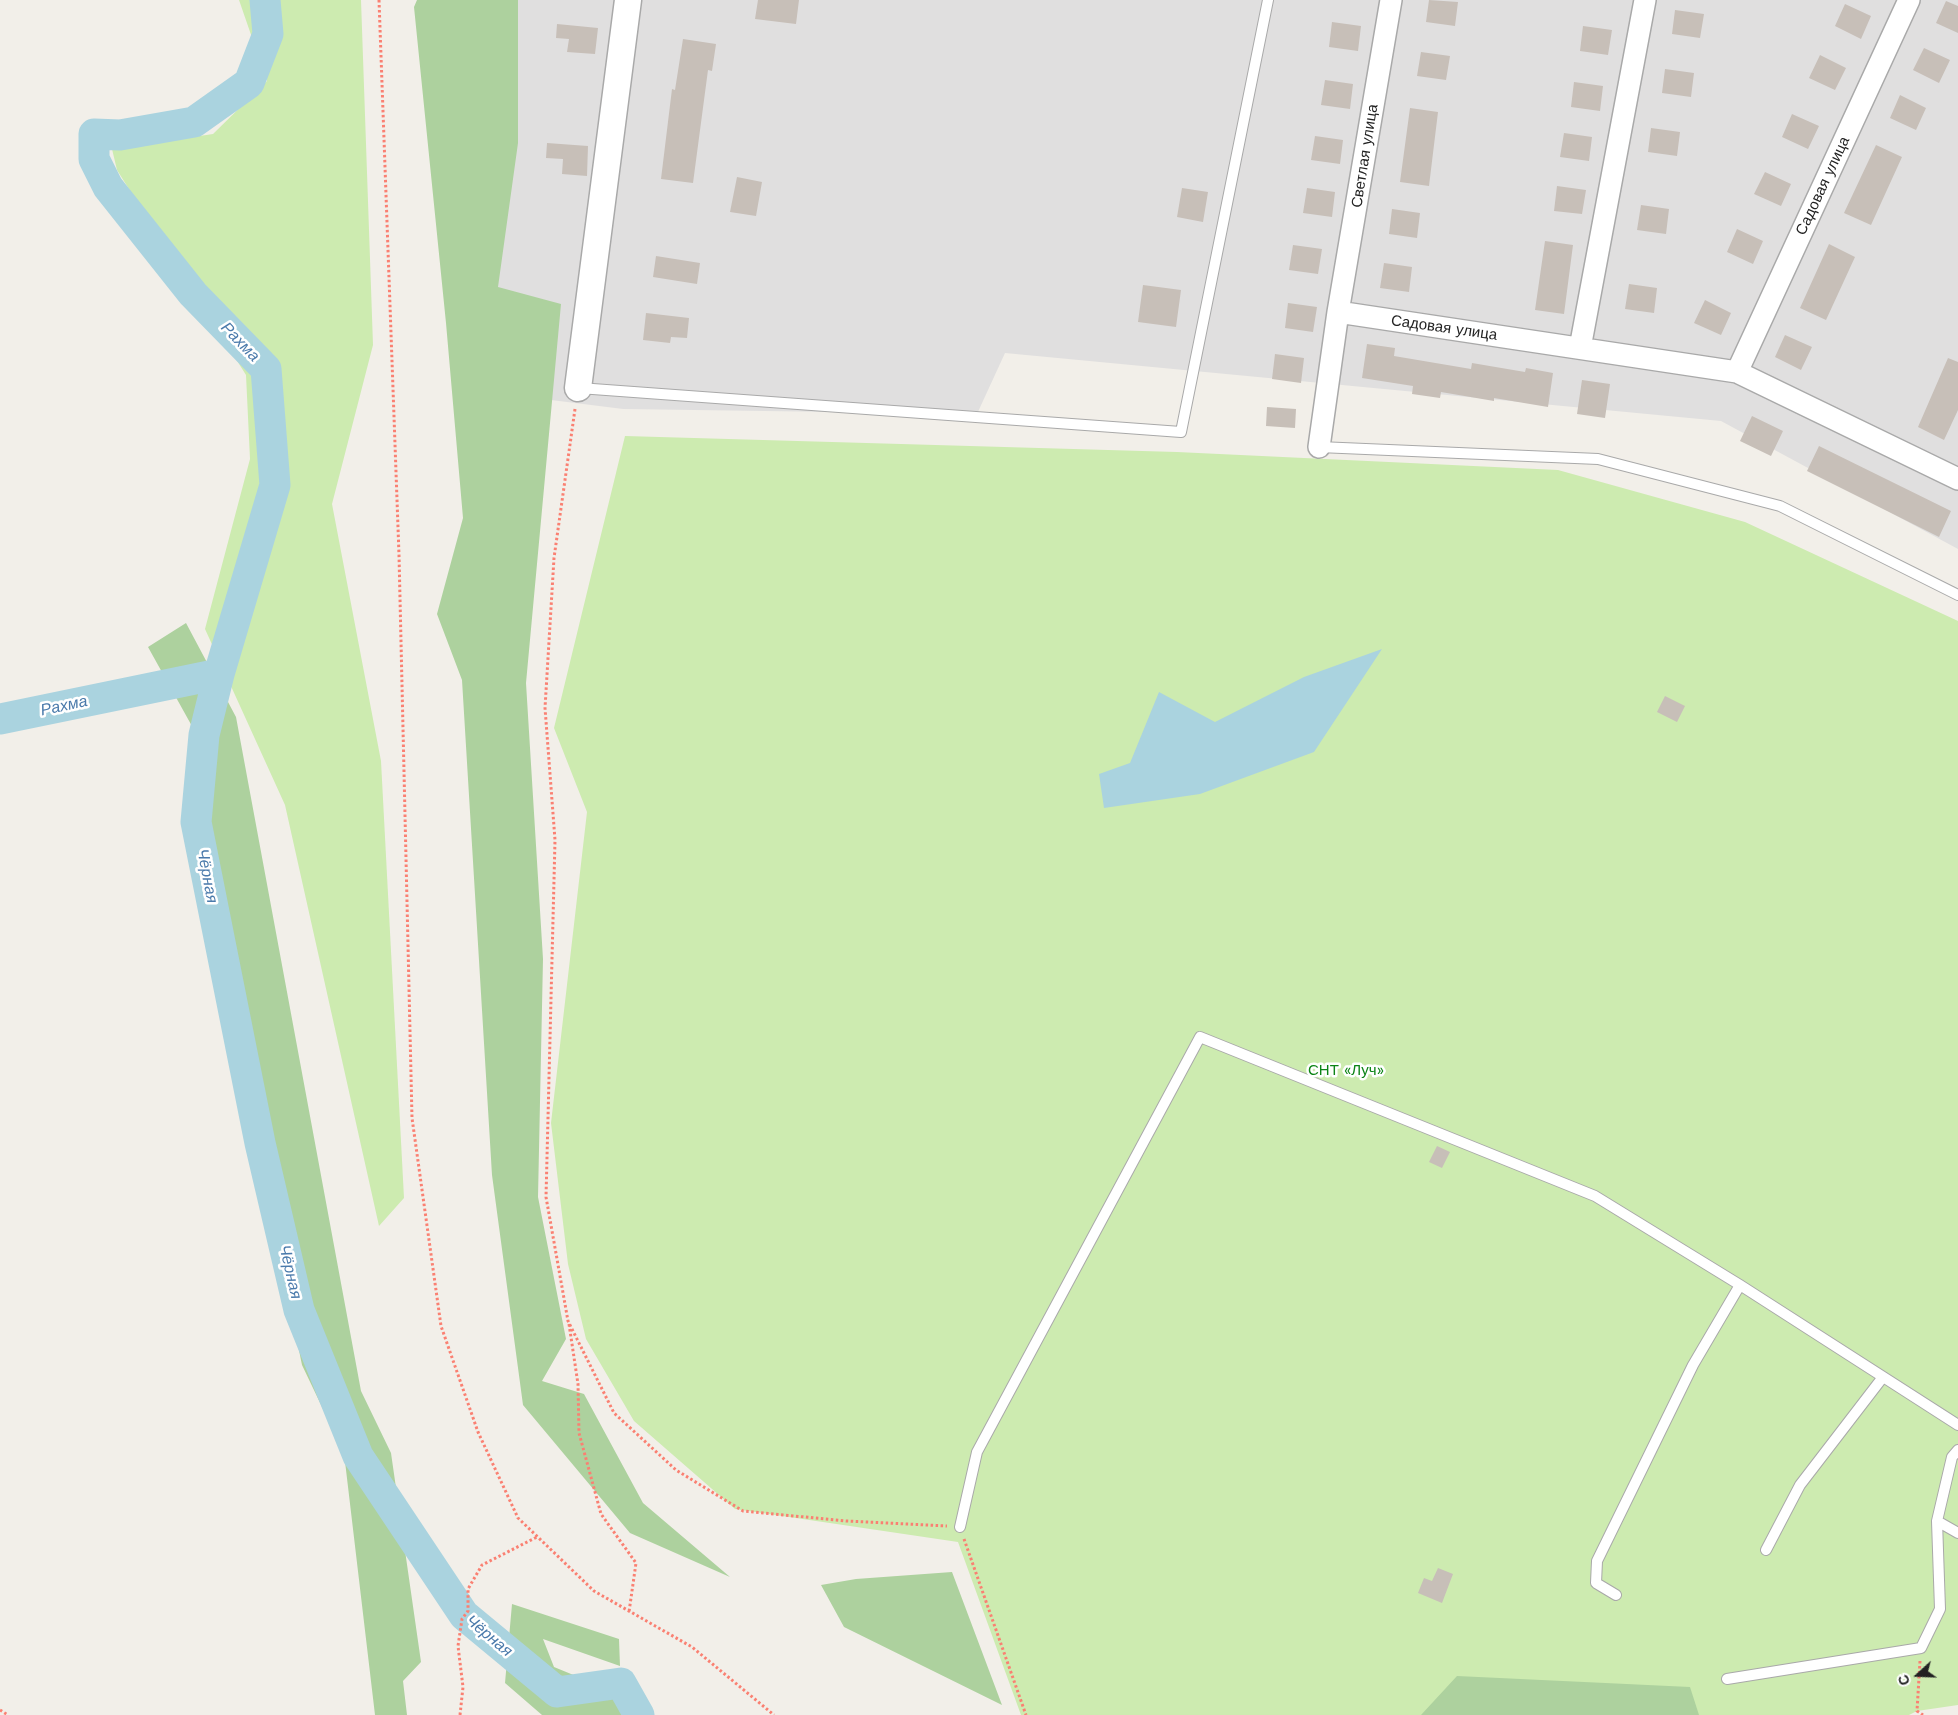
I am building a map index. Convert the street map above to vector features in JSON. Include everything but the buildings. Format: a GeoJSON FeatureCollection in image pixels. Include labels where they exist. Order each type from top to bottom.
{"type":"FeatureCollection","features":[{"type":"Feature","properties":{"kind":"street"},"geometry":{"type":"LineString","coordinates":[[578,388],[628,0]]}},
{"type":"Feature","properties":{"kind":"street","name":"Светлая улица"},"geometry":{"type":"LineString","coordinates":[[1319,447],[1338,312],[1391,0]]}},
{"type":"Feature","properties":{"kind":"street"},"geometry":{"type":"LineString","coordinates":[[1580,348],[1645,0]]}},
{"type":"Feature","properties":{"kind":"street","name":"Садовая улица"},"geometry":{"type":"LineString","coordinates":[[1737,372],[1909,0]]}},
{"type":"Feature","properties":{"kind":"street","name":"Садовая улица"},"geometry":{"type":"LineString","coordinates":[[1338,312],[1737,372],[1958,479]]}},
{"type":"Feature","properties":{"kind":"lane"},"geometry":{"type":"LineString","coordinates":[[578,388],[1181,432],[1268,0]]}},
{"type":"Feature","properties":{"kind":"lane"},"geometry":{"type":"LineString","coordinates":[[1319,447],[1598,459],[1780,506],[1958,595]]}},
{"type":"Feature","properties":{"kind":"lane"},"geometry":{"type":"LineString","coordinates":[[960,1526],[977,1452],[1200,1037],[1595,1196],[1740,1285],[1958,1425]]}},
{"type":"Feature","properties":{"kind":"lane"},"geometry":{"type":"LineString","coordinates":[[1616,1595],[1596,1583],[1597,1561],[1693,1365],[1740,1285]]}},
{"type":"Feature","properties":{"kind":"lane"},"geometry":{"type":"LineString","coordinates":[[1766,1550],[1800,1485],[1883,1377]]}},
{"type":"Feature","properties":{"kind":"lane"},"geometry":{"type":"LineString","coordinates":[[1727,1678],[1921,1648],[1940,1609],[1937,1521],[1952,1457],[1958,1450]]}},
{"type":"Feature","properties":{"kind":"lane"},"geometry":{"type":"LineString","coordinates":[[1937,1521],[1958,1533]]}},
{"type":"Feature","properties":{"kind":"path"},"geometry":{"type":"LineString","coordinates":[[379,0],[398,555],[412,1118],[441,1326],[478,1432],[518,1518],[594,1591],[692,1647],[774,1715]]}},
{"type":"Feature","properties":{"kind":"path"},"geometry":{"type":"LineString","coordinates":[[578,388],[554,558],[545,708],[555,840],[546,1197],[578,1384],[579,1433],[601,1514],[636,1563],[629,1612]]}},
{"type":"Feature","properties":{"kind":"path"},"geometry":{"type":"LineString","coordinates":[[568,1321],[614,1414],[676,1470],[743,1511],[846,1521],[960,1526],[1026,1715]]}},
{"type":"Feature","properties":{"kind":"path"},"geometry":{"type":"LineString","coordinates":[[460,1715],[464,1687],[458,1646],[462,1619],[468,1611],[468,1589],[482,1565],[537,1537]]}},
{"type":"Feature","properties":{"kind":"path"},"geometry":{"type":"LineString","coordinates":[[1921,1648],[1917,1711],[1923,1715]]}},
{"type":"Feature","properties":{"kind":"path"},"geometry":{"type":"LineString","coordinates":[[0,1710],[8,1715]]}},
{"type":"Feature","properties":{"kind":"shaded area"},"geometry":{"type":"Polygon","coordinates":[[[430,0],[1958,0],[1958,549],[1721,421],[1005,353],[977,414],[623,409],[535,398],[468,319],[430,0]]]}},
{"type":"Feature","properties":{"kind":"green space"},"geometry":{"type":"Polygon","coordinates":[[[239,0],[361,0],[373,345],[332,504],[381,761],[404,1198],[379,1226],[285,805],[205,629],[250,459],[246,375],[117,170],[112,149],[213,134],[267,81],[239,0]]]}},
{"type":"Feature","properties":{"kind":"green space"},"geometry":{"type":"Polygon","coordinates":[[[417,0],[518,0],[518,143],[498,287],[561,304],[526,683],[543,959],[538,1197],[566,1339],[542,1381],[584,1394],[643,1503],[730,1577],[630,1533],[523,1405],[492,1175],[462,680],[437,614],[463,518],[446,323],[414,7],[417,0]]]}},
{"type":"Feature","properties":{"kind":"green space","name":"СНТ «Луч»"},"geometry":{"type":"Polygon","coordinates":[[[625,436],[1177,452],[1558,470],[1745,522],[1958,621],[1958,1705],[1917,1711],[1909,1715],[1021,1715],[958,1542],[735,1509],[634,1421],[586,1339],[568,1264],[551,1123],[587,812],[554,728],[625,436]]]}},
{"type":"Feature","properties":{"kind":"green space"},"geometry":{"type":"Polygon","coordinates":[[[186,623],[236,717],[361,1391],[391,1453],[421,1662],[403,1681],[407,1715],[375,1715],[344,1453],[302,1365],[268,1198],[193,728],[148,647],[186,623]]]}},
{"type":"Feature","properties":{"kind":"green space"},"geometry":{"type":"Polygon","coordinates":[[[952,1572],[1002,1705],[844,1627],[821,1585],[856,1579],[952,1572]]]}},
{"type":"Feature","properties":{"kind":"green space"},"geometry":{"type":"Polygon","coordinates":[[[512,1604],[619,1639],[620,1666],[543,1639],[554,1667],[649,1706],[652,1715],[542,1715],[505,1683],[512,1604]]]}},
{"type":"Feature","properties":{"kind":"green space"},"geometry":{"type":"Polygon","coordinates":[[[1457,1676],[1690,1687],[1699,1715],[1421,1715],[1457,1676]]]}},
{"type":"Feature","properties":{"kind":"water"},"geometry":{"type":"Polygon","coordinates":[[[1382,649],[1314,752],[1200,794],[1104,808],[1099,774],[1130,763],[1159,692],[1215,722],[1304,677],[1382,649]]]}},
{"type":"Feature","properties":{"kind":"waterway","name":"Чёрная"},"geometry":{"type":"LineString","coordinates":[[265,0],[268,34],[249,83],[194,122],[120,135],[94,134],[94,159],[108,187],[193,294],[266,369],[275,485],[219,674],[204,735],[196,822],[260,1143],[299,1310],[358,1456],[464,1615],[557,1692],[621,1683],[639,1715]]}},
{"type":"Feature","properties":{"kind":"waterway","name":"Рахма"},"geometry":{"type":"LineString","coordinates":[[0,719],[219,674]]}}]}
